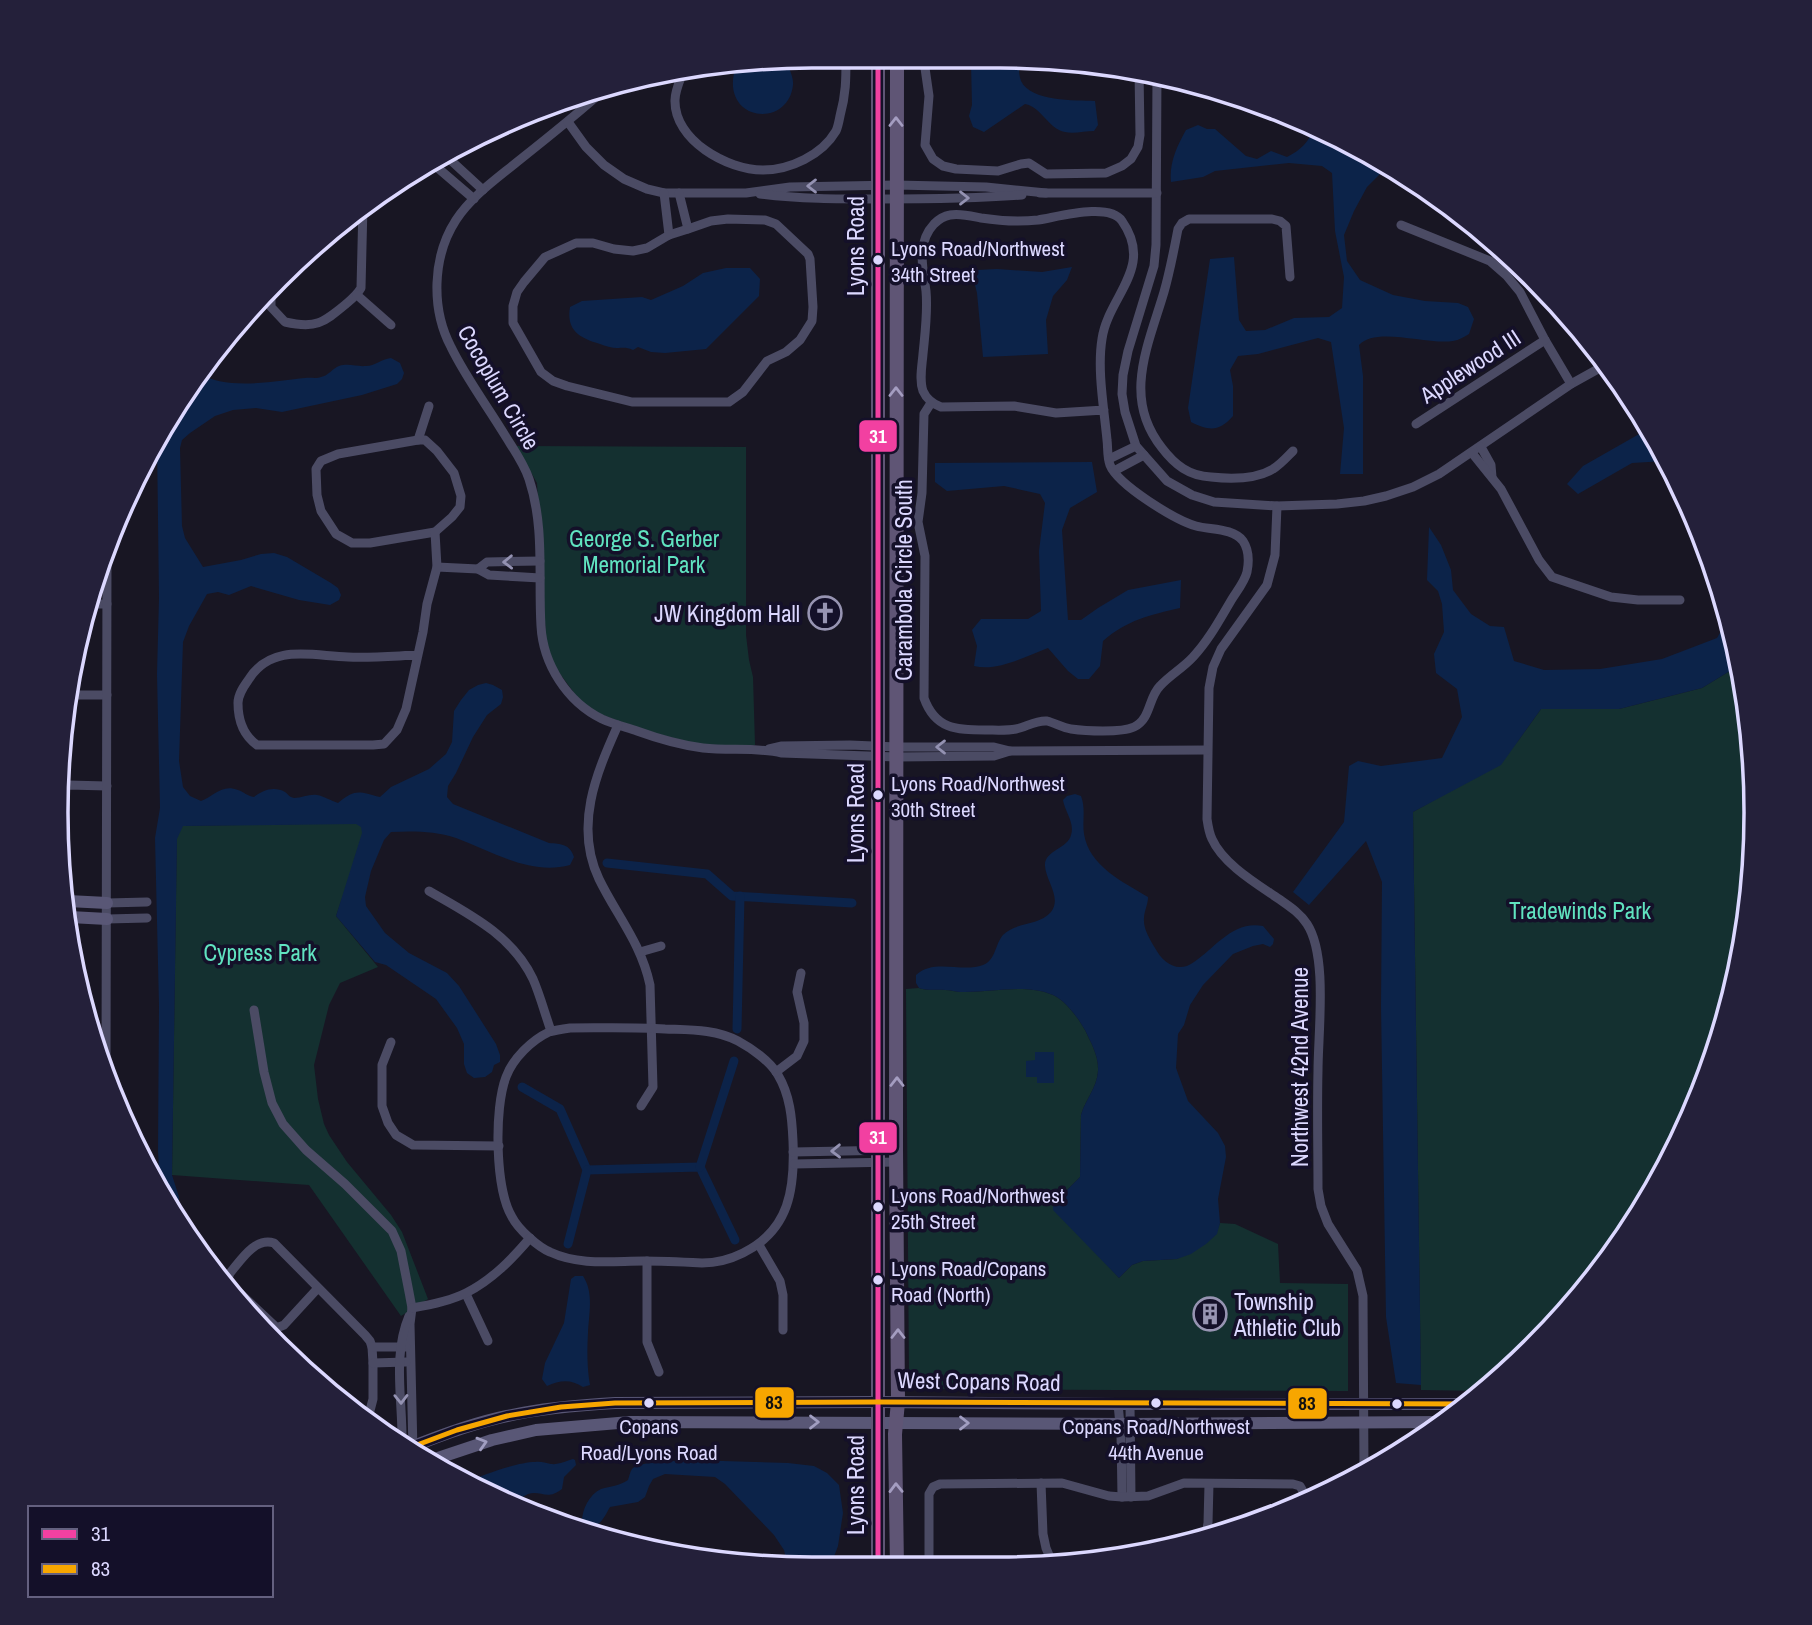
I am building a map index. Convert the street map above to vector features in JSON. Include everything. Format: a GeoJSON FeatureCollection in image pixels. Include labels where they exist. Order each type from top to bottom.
{"type":"FeatureCollection","features":[{"type":"Feature","properties":{"kind":"main road","name":"Lyons Road"},"geometry":{"type":"LineString","coordinates":[[877,68],[878,1557]]}},
{"type":"Feature","properties":{"kind":"main road","name":"Lyons Road"},"geometry":{"type":"LineString","coordinates":[[897,68],[897,1557]]}},
{"type":"Feature","properties":{"kind":"main road"},"geometry":{"type":"LineString","coordinates":[[74,901],[107,903]]}},
{"type":"Feature","properties":{"kind":"main road"},"geometry":{"type":"LineString","coordinates":[[76,917],[107,919]]}},
{"type":"Feature","properties":{"kind":"main road","name":"West Copans Road"},"geometry":{"type":"LineString","coordinates":[[419,1444],[507,1416],[576,1406],[631,1403],[1452,1404]]}},
{"type":"Feature","properties":{"kind":"main road","name":"West Copans Road"},"geometry":{"type":"LineString","coordinates":[[440,1457],[492,1440],[536,1430],[631,1422],[1425,1422]]}},
{"type":"Feature","properties":{"kind":"street"},"geometry":{"type":"LineString","coordinates":[[680,81],[674,99],[680,122],[687,134],[705,151],[730,164],[763,170],[794,164],[816,154],[836,131],[846,93],[846,68]]}},
{"type":"Feature","properties":{"kind":"street"},"geometry":{"type":"LineString","coordinates":[[925,68],[929,96],[925,145],[933,159],[956,170],[998,172],[1029,163],[1046,174],[1106,173],[1122,166],[1131,159],[1138,147],[1139,82]]}},
{"type":"Feature","properties":{"kind":"street"},"geometry":{"type":"LineString","coordinates":[[1157,86],[1158,219],[1154,267],[1128,351],[1122,394],[1136,446],[1167,481],[1192,495],[1214,502],[1277,506],[1337,504],[1387,496],[1439,474],[1571,384],[1597,369]]}},
{"type":"Feature","properties":{"kind":"street","name":"Cocoplum Circle"},"geometry":{"type":"LineString","coordinates":[[590,103],[483,190],[455,222],[444,247],[437,302],[442,326],[451,348],[528,475],[539,524],[541,629],[544,651],[553,672],[567,692],[584,708],[618,725],[667,742],[715,749],[768,750],[782,746],[850,744],[878,751],[994,756],[1010,751],[1207,750]]}},
{"type":"Feature","properties":{"kind":"street"},"geometry":{"type":"LineString","coordinates":[[568,122],[586,147],[604,165],[624,179],[664,193],[746,192],[790,187],[896,192],[986,187],[1046,193],[1157,193]]}},
{"type":"Feature","properties":{"kind":"street"},"geometry":{"type":"LineString","coordinates":[[452,162],[483,190]]}},
{"type":"Feature","properties":{"kind":"street"},"geometry":{"type":"LineString","coordinates":[[439,169],[474,199]]}},
{"type":"Feature","properties":{"kind":"street"},"geometry":{"type":"LineString","coordinates":[[664,193],[669,235]]}},
{"type":"Feature","properties":{"kind":"street"},"geometry":{"type":"LineString","coordinates":[[679,193],[688,229]]}},
{"type":"Feature","properties":{"kind":"street","name":"Carambola Circle South"},"geometry":{"type":"LineString","coordinates":[[1103,212],[1113,213],[1121,218],[1135,250],[1133,266],[1102,336],[1104,410],[1110,466],[1133,488],[1175,518],[1196,526],[1232,533],[1240,538],[1246,546],[1249,559],[1247,575],[1203,645],[1191,660],[1159,687],[1147,714],[1133,727],[1120,730],[1068,729],[1046,721],[1014,730],[960,730],[948,727],[927,707],[924,698],[925,556],[918,522],[922,493],[924,414],[931,403],[924,393],[921,379],[926,321],[922,247],[932,226],[949,215],[1009,222],[1103,212]]}},
{"type":"Feature","properties":{"kind":"street"},"geometry":{"type":"LineString","coordinates":[[271,302],[271,307],[285,322],[320,323],[357,295],[361,288],[363,219]]}},
{"type":"Feature","properties":{"kind":"street"},"geometry":{"type":"LineString","coordinates":[[728,219],[765,220],[776,224],[808,254],[812,321],[800,340],[786,352],[767,361],[743,392],[729,402],[632,402],[553,381],[541,372],[513,323],[513,306],[517,292],[545,257],[576,243],[593,243],[633,251],[647,248],[669,235],[688,229],[711,221],[728,219]]}},
{"type":"Feature","properties":{"kind":"street"},"geometry":{"type":"LineString","coordinates":[[1290,277],[1286,226],[1280,221],[1189,219],[1182,223],[1178,229],[1165,288],[1142,363],[1140,383],[1146,423],[1154,438],[1187,472],[1198,477],[1256,476],[1273,470],[1293,451]]}},
{"type":"Feature","properties":{"kind":"street"},"geometry":{"type":"LineString","coordinates":[[1401,225],[1490,261],[1506,275],[1520,292],[1571,384]]}},
{"type":"Feature","properties":{"kind":"street"},"geometry":{"type":"LineString","coordinates":[[357,295],[391,325]]}},
{"type":"Feature","properties":{"kind":"street","name":"Applewood III"},"geometry":{"type":"LineString","coordinates":[[1416,424],[1545,340]]}},
{"type":"Feature","properties":{"kind":"street"},"geometry":{"type":"LineString","coordinates":[[931,403],[942,407],[1014,406],[1056,413],[1104,410]]}},
{"type":"Feature","properties":{"kind":"street"},"geometry":{"type":"LineString","coordinates":[[418,440],[429,405]]}},
{"type":"Feature","properties":{"kind":"street"},"geometry":{"type":"LineString","coordinates":[[425,440],[454,473],[461,496],[460,507],[435,531],[370,543],[352,543],[337,534],[321,511],[316,469],[321,461],[338,454],[425,440]]}},
{"type":"Feature","properties":{"kind":"street"},"geometry":{"type":"LineString","coordinates":[[1109,459],[1136,446]]}},
{"type":"Feature","properties":{"kind":"street"},"geometry":{"type":"LineString","coordinates":[[1481,447],[1491,465],[1492,477]]}},
{"type":"Feature","properties":{"kind":"street"},"geometry":{"type":"LineString","coordinates":[[1472,453],[1501,489],[1539,560],[1552,577],[1611,597],[1680,600]]}},
{"type":"Feature","properties":{"kind":"street"},"geometry":{"type":"LineString","coordinates":[[1114,471],[1144,455]]}},
{"type":"Feature","properties":{"kind":"street","name":"Northwest 42nd Avenue"},"geometry":{"type":"LineString","coordinates":[[1277,506],[1275,555],[1266,585],[1221,649],[1213,667],[1209,688],[1207,819],[1210,837],[1219,852],[1293,909],[1306,922],[1314,938],[1320,995],[1318,1189],[1328,1224],[1357,1270],[1363,1296],[1364,1461]]}},
{"type":"Feature","properties":{"kind":"street"},"geometry":{"type":"LineString","coordinates":[[418,655],[346,657],[298,653],[275,658],[256,668],[239,697],[243,730],[248,739],[257,746],[384,744],[397,730],[418,655],[437,567],[435,531]]}},
{"type":"Feature","properties":{"kind":"street"},"geometry":{"type":"LineString","coordinates":[[478,569],[487,562],[540,561]]}},
{"type":"Feature","properties":{"kind":"street"},"geometry":{"type":"LineString","coordinates":[[437,567],[478,569],[489,575],[540,578]]}},
{"type":"Feature","properties":{"kind":"street"},"geometry":{"type":"LineString","coordinates":[[104,1040],[107,576]]}},
{"type":"Feature","properties":{"kind":"street"},"geometry":{"type":"LineString","coordinates":[[99,604],[107,604]]}},
{"type":"Feature","properties":{"kind":"street"},"geometry":{"type":"LineString","coordinates":[[78,695],[107,695]]}},
{"type":"Feature","properties":{"kind":"street"},"geometry":{"type":"LineString","coordinates":[[618,725],[593,786],[588,832],[591,856],[599,878],[648,971],[653,1087],[640,1105]]}},
{"type":"Feature","properties":{"kind":"street"},"geometry":{"type":"LineString","coordinates":[[69,785],[107,786]]}},
{"type":"Feature","properties":{"kind":"street"},"geometry":{"type":"LineString","coordinates":[[429,891],[485,923],[515,951],[533,978],[551,1031]]}},
{"type":"Feature","properties":{"kind":"street"},"geometry":{"type":"LineString","coordinates":[[107,903],[147,902]]}},
{"type":"Feature","properties":{"kind":"street"},"geometry":{"type":"LineString","coordinates":[[107,919],[147,918]]}},
{"type":"Feature","properties":{"kind":"street"},"geometry":{"type":"LineString","coordinates":[[640,952],[661,946]]}},
{"type":"Feature","properties":{"kind":"street"},"geometry":{"type":"LineString","coordinates":[[776,1072],[797,1056],[804,1041],[804,1023],[797,992],[801,973]]}},
{"type":"Feature","properties":{"kind":"street"},"geometry":{"type":"LineString","coordinates":[[254,1010],[264,1072],[272,1103],[283,1124],[306,1150],[392,1231],[401,1251],[412,1308],[410,1438]]}},
{"type":"Feature","properties":{"kind":"street"},"geometry":{"type":"LineString","coordinates":[[570,1028],[651,1028],[709,1031],[737,1041],[757,1053],[776,1072],[790,1104],[794,1164],[785,1211],[759,1245],[734,1257],[707,1263],[586,1262],[549,1252],[530,1238],[512,1218],[502,1192],[500,1107],[506,1075],[518,1057],[533,1042],[551,1031],[570,1028]]}},
{"type":"Feature","properties":{"kind":"street"},"geometry":{"type":"LineString","coordinates":[[391,1042],[382,1065],[382,1105],[388,1123],[396,1135],[412,1145],[499,1146]]}},
{"type":"Feature","properties":{"kind":"street"},"geometry":{"type":"LineString","coordinates":[[793,1152],[896,1156]]}},
{"type":"Feature","properties":{"kind":"street"},"geometry":{"type":"LineString","coordinates":[[794,1164],[878,1156]]}},
{"type":"Feature","properties":{"kind":"street"},"geometry":{"type":"LineString","coordinates":[[412,1308],[466,1294],[496,1273],[530,1238]]}},
{"type":"Feature","properties":{"kind":"street"},"geometry":{"type":"LineString","coordinates":[[229,1275],[259,1242],[274,1242],[370,1341],[373,1399],[370,1411]]}},
{"type":"Feature","properties":{"kind":"street"},"geometry":{"type":"LineString","coordinates":[[759,1245],[780,1281],[783,1295],[783,1331]]}},
{"type":"Feature","properties":{"kind":"street"},"geometry":{"type":"LineString","coordinates":[[647,1261],[648,1342],[659,1372]]}},
{"type":"Feature","properties":{"kind":"street"},"geometry":{"type":"LineString","coordinates":[[269,1320],[276,1327],[284,1325],[318,1288]]}},
{"type":"Feature","properties":{"kind":"street"},"geometry":{"type":"LineString","coordinates":[[466,1294],[488,1341]]}},
{"type":"Feature","properties":{"kind":"street"},"geometry":{"type":"LineString","coordinates":[[409,1437],[400,1347],[403,1330],[412,1308]]}},
{"type":"Feature","properties":{"kind":"street"},"geometry":{"type":"LineString","coordinates":[[372,1348],[411,1347]]}},
{"type":"Feature","properties":{"kind":"street"},"geometry":{"type":"LineString","coordinates":[[373,1363],[411,1363]]}},
{"type":"Feature","properties":{"kind":"street"},"geometry":{"type":"LineString","coordinates":[[1124,1404],[1127,1497]]}},
{"type":"Feature","properties":{"kind":"street"},"geometry":{"type":"LineString","coordinates":[[1041,1483],[1043,1534],[1049,1555]]}},
{"type":"Feature","properties":{"kind":"street"},"geometry":{"type":"LineString","coordinates":[[929,1557],[929,1494],[940,1484],[1062,1483],[1108,1496],[1127,1497],[1148,1496],[1184,1483],[1293,1484],[1300,1486],[1303,1491]]}},
{"type":"Feature","properties":{"kind":"street"},"geometry":{"type":"LineString","coordinates":[[1207,1526],[1209,1484]]}},
{"type":"Feature","properties":{"kind":"green space","name":"George S. Gerber Memorial Park"},"geometry":{"type":"Polygon","coordinates":[[[516,446],[746,447],[746,635],[753,677],[755,745],[698,744],[649,732],[586,709],[547,656],[537,483],[516,446]]]}},
{"type":"Feature","properties":{"kind":"green space","name":"Tradewinds Park"},"geometry":{"type":"Polygon","coordinates":[[[1730,671],[1742,764],[1744,812],[1737,910],[1729,958],[1704,1052],[1687,1097],[1644,1185],[1590,1266],[1559,1303],[1526,1339],[1468,1391],[1421,1390],[1413,812],[1498,764],[1541,709],[1619,709],[1702,688],[1730,671]]]}},
{"type":"Feature","properties":{"kind":"green space","name":"Cypress Park"},"geometry":{"type":"Polygon","coordinates":[[[368,823],[336,916],[378,967],[340,983],[329,1005],[314,1065],[318,1099],[329,1135],[402,1232],[428,1299],[401,1316],[309,1185],[172,1175],[177,826],[368,823]]]}},
{"type":"Feature","properties":{"kind":"green space"},"geometry":{"type":"Polygon","coordinates":[[[906,989],[961,992],[1007,989],[1042,991],[1062,1001],[1085,1030],[1096,1055],[1098,1071],[1081,1115],[1080,1177],[1053,1204],[1119,1278],[1132,1265],[1143,1261],[1177,1259],[1216,1234],[1220,1223],[1235,1224],[1278,1244],[1280,1283],[1348,1284],[1348,1391],[916,1389],[909,1375],[906,989]]]}},
{"type":"Feature","properties":{"kind":"water"},"geometry":{"type":"Polygon","coordinates":[[[971,68],[1019,69],[1021,81],[1034,93],[1065,100],[1095,101],[1098,125],[1094,131],[1065,132],[1054,127],[1036,109],[1025,104],[984,132],[973,127],[969,116],[972,105],[971,68]]]}},
{"type":"Feature","properties":{"kind":"water"},"geometry":{"type":"Polygon","coordinates":[[[790,69],[793,85],[788,100],[779,109],[767,114],[744,108],[736,97],[733,82],[735,73],[790,69]]]}},
{"type":"Feature","properties":{"kind":"water"},"geometry":{"type":"Polygon","coordinates":[[[1198,125],[1215,129],[1246,156],[1257,159],[1271,151],[1287,157],[1300,148],[1309,136],[1372,168],[1381,173],[1367,187],[1344,235],[1347,261],[1360,280],[1393,295],[1458,303],[1468,307],[1474,319],[1469,334],[1455,341],[1389,336],[1367,340],[1359,345],[1363,376],[1363,474],[1340,474],[1344,428],[1331,342],[1318,338],[1258,354],[1238,356],[1230,370],[1233,416],[1223,425],[1214,428],[1191,422],[1188,408],[1210,259],[1234,257],[1239,320],[1246,331],[1265,330],[1294,318],[1329,317],[1342,308],[1344,277],[1335,231],[1332,173],[1322,166],[1289,163],[1215,171],[1203,177],[1171,182],[1172,161],[1186,130],[1198,125]]]}},
{"type":"Feature","properties":{"kind":"water"},"geometry":{"type":"Polygon","coordinates":[[[1072,267],[1067,280],[1053,296],[1046,320],[1048,354],[983,357],[974,281],[977,270],[1042,272],[1072,267]]]}},
{"type":"Feature","properties":{"kind":"water"},"geometry":{"type":"Polygon","coordinates":[[[726,268],[750,268],[760,279],[759,296],[706,349],[665,353],[638,347],[633,350],[611,347],[593,342],[572,328],[570,307],[582,301],[642,297],[651,300],[683,286],[703,273],[726,268]]]}},
{"type":"Feature","properties":{"kind":"water"},"geometry":{"type":"Polygon","coordinates":[[[391,358],[400,363],[404,373],[397,384],[362,395],[282,412],[256,408],[233,410],[215,416],[182,440],[182,526],[185,538],[203,567],[274,553],[287,557],[331,583],[338,588],[341,595],[339,600],[330,605],[299,600],[251,586],[229,595],[218,592],[207,594],[183,642],[179,761],[183,787],[190,796],[201,801],[227,788],[254,797],[277,789],[294,798],[317,795],[338,803],[358,792],[380,797],[391,787],[429,769],[446,754],[452,742],[454,711],[469,690],[486,683],[502,690],[501,704],[487,715],[473,737],[448,786],[447,797],[453,804],[549,843],[564,846],[570,849],[574,857],[570,865],[540,867],[526,865],[440,834],[391,832],[384,840],[371,871],[365,897],[366,906],[385,933],[409,953],[447,973],[459,986],[496,1044],[500,1062],[494,1065],[492,1072],[485,1077],[474,1078],[467,1073],[464,1044],[457,1028],[436,999],[386,965],[375,962],[336,916],[362,833],[361,827],[356,824],[183,826],[177,839],[172,1175],[179,1202],[159,1168],[158,1151],[159,1005],[155,838],[160,808],[157,460],[209,378],[236,383],[319,378],[339,366],[369,366],[391,358]]]}},
{"type":"Feature","properties":{"kind":"water"},"geometry":{"type":"Polygon","coordinates":[[[1640,434],[1656,462],[1632,463],[1578,494],[1567,484],[1583,466],[1640,434]]]}},
{"type":"Feature","properties":{"kind":"water"},"geometry":{"type":"Polygon","coordinates":[[[1092,462],[1097,492],[1070,508],[1062,530],[1068,620],[1081,620],[1128,590],[1181,580],[1180,608],[1139,619],[1103,641],[1100,666],[1089,679],[1078,679],[1048,648],[1002,665],[974,666],[977,646],[972,630],[981,619],[1028,619],[1041,611],[1039,551],[1045,503],[1040,494],[1004,486],[947,491],[935,482],[935,463],[1092,462]]]}},
{"type":"Feature","properties":{"kind":"water"},"geometry":{"type":"Polygon","coordinates":[[[1429,527],[1441,545],[1451,570],[1453,590],[1471,614],[1490,626],[1504,627],[1514,661],[1544,670],[1600,669],[1662,659],[1717,638],[1721,632],[1730,671],[1702,688],[1619,709],[1541,709],[1501,765],[1413,812],[1421,1385],[1396,1383],[1386,1317],[1381,1006],[1382,882],[1366,841],[1309,905],[1293,892],[1344,822],[1349,766],[1358,761],[1381,766],[1442,758],[1462,717],[1457,689],[1436,673],[1434,654],[1444,632],[1442,604],[1438,591],[1427,580],[1429,527]]]}},
{"type":"Feature","properties":{"kind":"water"},"geometry":{"type":"Polygon","coordinates":[[[1075,794],[1081,796],[1084,834],[1093,855],[1108,872],[1148,897],[1144,915],[1147,934],[1167,962],[1177,967],[1188,965],[1225,936],[1252,925],[1263,926],[1274,939],[1270,947],[1263,944],[1233,954],[1203,985],[1190,1005],[1184,1025],[1178,1034],[1176,1068],[1188,1101],[1218,1133],[1225,1146],[1226,1157],[1218,1199],[1220,1223],[1217,1234],[1191,1254],[1177,1259],[1143,1261],[1132,1265],[1119,1278],[1053,1210],[1053,1204],[1080,1177],[1081,1115],[1098,1071],[1094,1050],[1079,1020],[1062,1001],[1042,991],[1019,989],[959,992],[922,989],[916,983],[916,975],[931,967],[966,968],[987,963],[1000,939],[1008,931],[1040,920],[1051,912],[1055,901],[1046,872],[1046,861],[1048,856],[1069,840],[1072,826],[1063,800],[1075,794]]]}},
{"type":"Feature","properties":{"kind":"water"},"geometry":{"type":"Polygon","coordinates":[[[1035,1052],[1054,1052],[1054,1083],[1037,1083],[1037,1077],[1026,1077],[1026,1061],[1035,1060],[1035,1052]]]}},
{"type":"Feature","properties":{"kind":"water"},"geometry":{"type":"Polygon","coordinates":[[[583,1276],[590,1296],[587,1352],[590,1385],[583,1387],[565,1381],[547,1386],[542,1379],[545,1363],[564,1323],[571,1279],[583,1276]]]}},
{"type":"Feature","properties":{"kind":"water"},"geometry":{"type":"Polygon","coordinates":[[[573,1459],[576,1465],[564,1477],[562,1489],[548,1495],[533,1493],[522,1497],[479,1478],[519,1464],[556,1464],[573,1459]]]}},
{"type":"Feature","properties":{"kind":"water"},"geometry":{"type":"Polygon","coordinates":[[[689,1460],[814,1466],[827,1473],[839,1485],[843,1513],[834,1557],[785,1556],[774,1535],[715,1477],[665,1474],[653,1479],[645,1497],[638,1502],[610,1507],[597,1524],[582,1520],[585,1507],[593,1495],[601,1489],[628,1480],[636,1466],[689,1460]]]}},
{"type":"Feature","properties":{"kind":"waterway"},"geometry":{"type":"LineString","coordinates":[[607,863],[707,874],[732,896],[852,903]]}},
{"type":"Feature","properties":{"kind":"waterway"},"geometry":{"type":"LineString","coordinates":[[737,1029],[740,896]]}},
{"type":"Feature","properties":{"kind":"waterway"},"geometry":{"type":"LineString","coordinates":[[700,1167],[734,1061]]}},
{"type":"Feature","properties":{"kind":"waterway"},"geometry":{"type":"LineString","coordinates":[[522,1087],[560,1109],[587,1170],[700,1167],[735,1240]]}},
{"type":"Feature","properties":{"kind":"waterway"},"geometry":{"type":"LineString","coordinates":[[568,1244],[587,1170]]}},
{"type":"Feature","properties":{"kind":"transit line","name":"31"},"geometry":{"type":"LineString","coordinates":[[878,68],[878,1557]]}},
{"type":"Feature","properties":{"kind":"transit line","name":"83"},"geometry":{"type":"LineString","coordinates":[[420,1444],[507,1416],[561,1407],[615,1403],[1452,1404]]}},
{"type":"Feature","properties":{"kind":"place","name":"Lyons Road/Northwest 34th Street"},"geometry":{"type":"Point","coordinates":[878,260]}},
{"type":"Feature","properties":{"kind":"place","name":"JW Kingdom Hall"},"geometry":{"type":"Point","coordinates":[825,613]}},
{"type":"Feature","properties":{"kind":"place","name":"Lyons Road/Northwest 30th Street"},"geometry":{"type":"Point","coordinates":[878,795]}},
{"type":"Feature","properties":{"kind":"place","name":"Lyons Road/Northwest 25th Street"},"geometry":{"type":"Point","coordinates":[878,1207]}},
{"type":"Feature","properties":{"kind":"place","name":"Lyons Road/Copans Road (North)"},"geometry":{"type":"Point","coordinates":[878,1280]}},
{"type":"Feature","properties":{"kind":"place","name":"Township Athletic Club"},"geometry":{"type":"Point","coordinates":[1210,1314]}},
{"type":"Feature","properties":{"kind":"place","name":"Copans Road/Lyons Road"},"geometry":{"type":"Point","coordinates":[649,1403]}},
{"type":"Feature","properties":{"kind":"place","name":"Copans Road/Northwest 44th Avenue"},"geometry":{"type":"Point","coordinates":[1156,1403]}}]}
